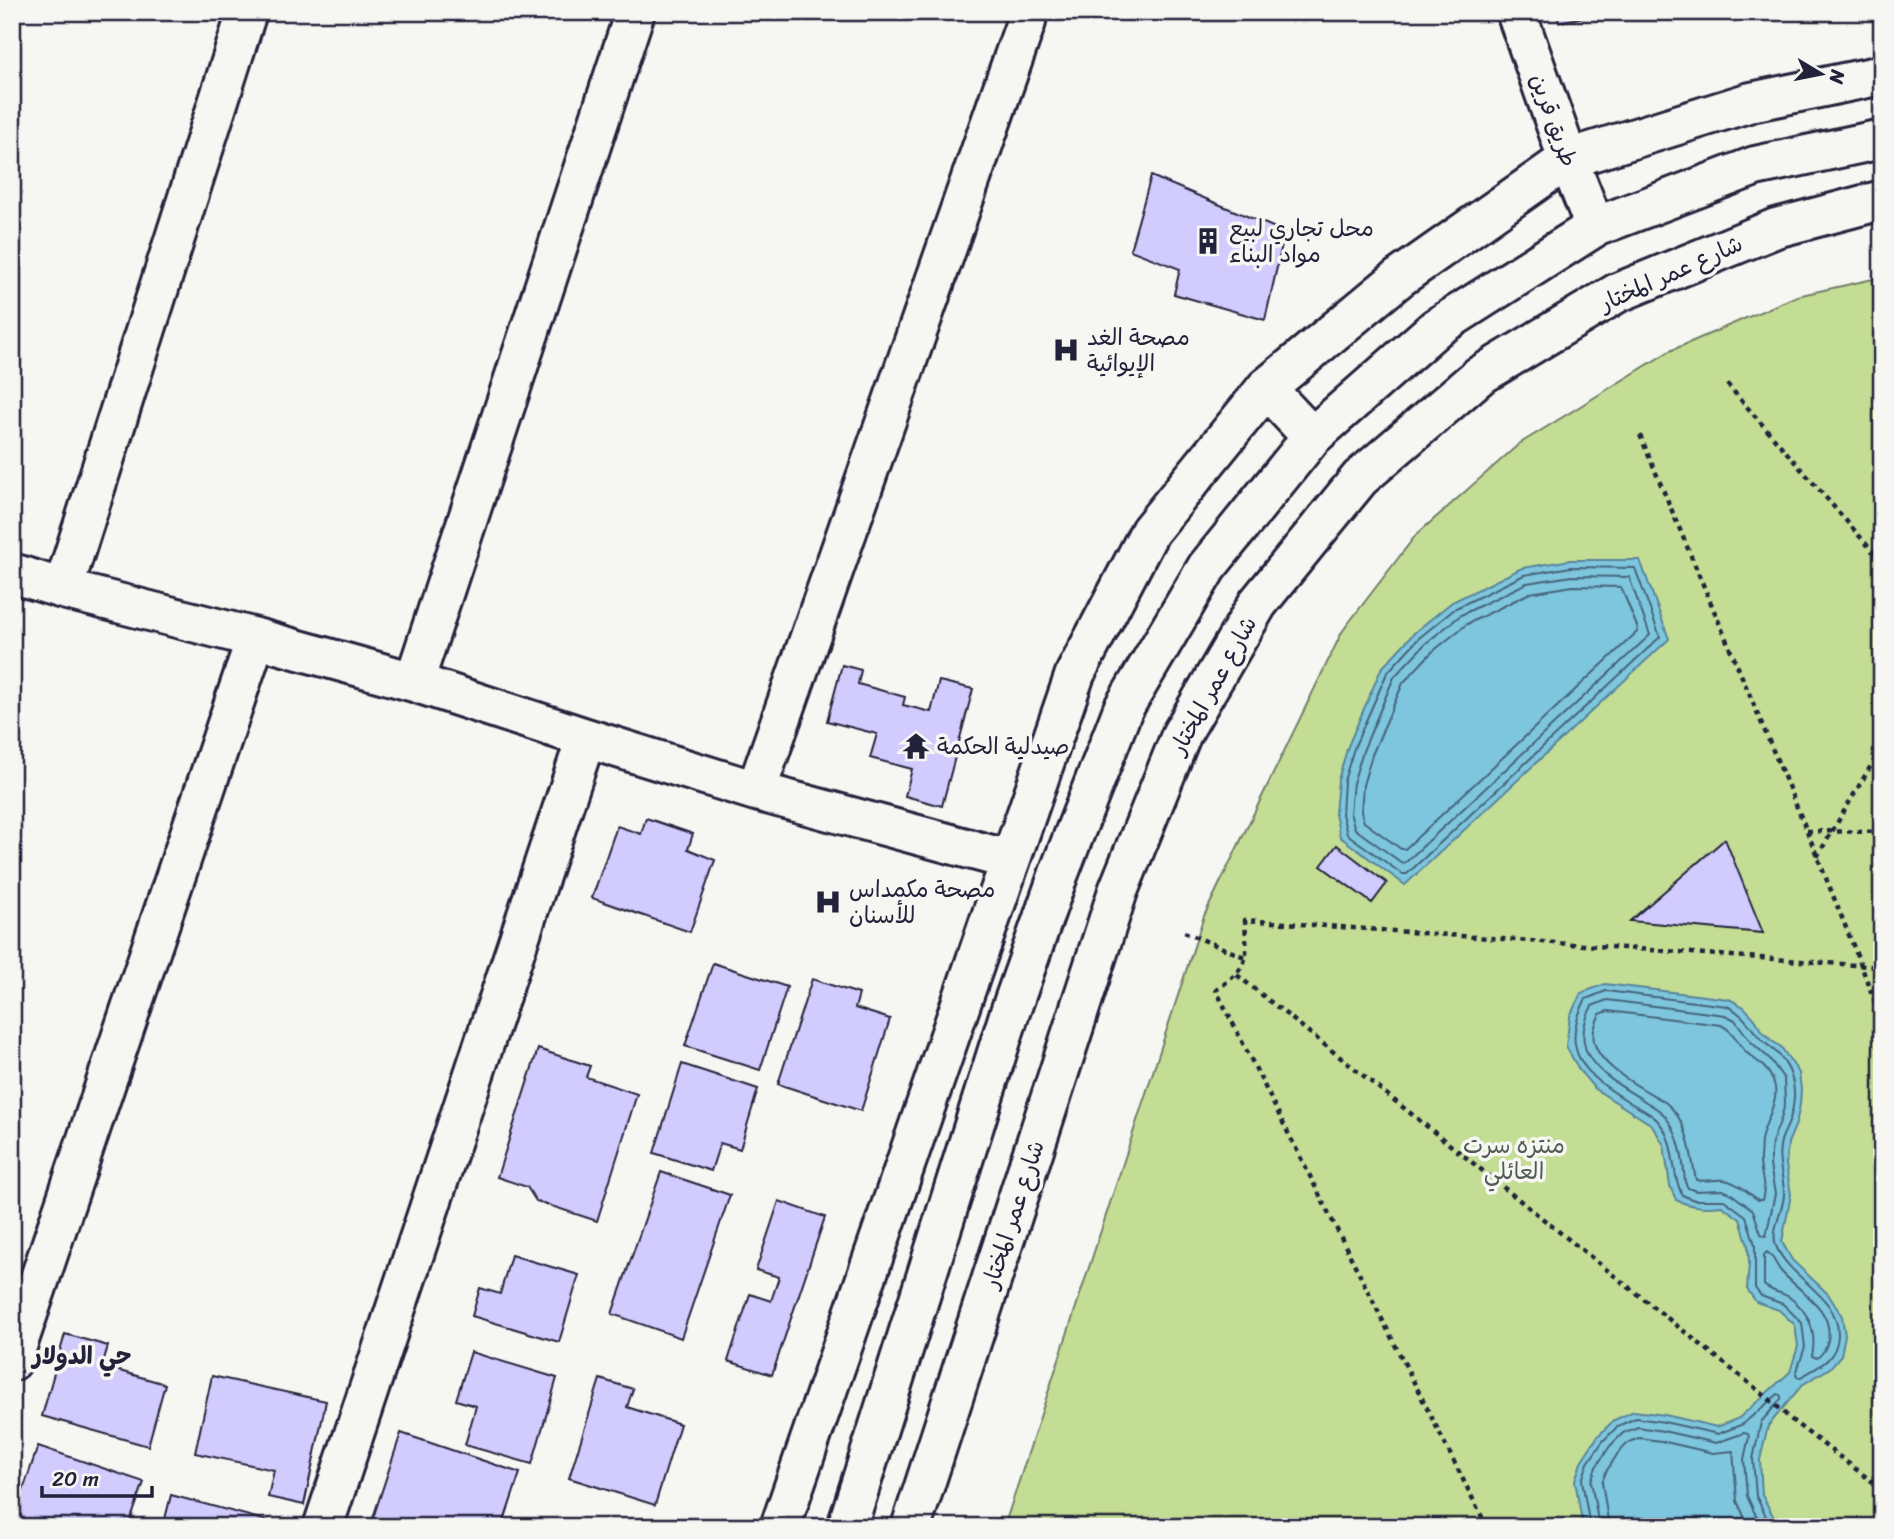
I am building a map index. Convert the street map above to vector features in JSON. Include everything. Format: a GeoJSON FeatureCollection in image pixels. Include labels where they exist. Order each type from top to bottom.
{"type":"FeatureCollection","features":[{"type":"Feature","properties":{"kind":"street"},"geometry":{"type":"LineString","coordinates":[[63,589],[247,12]]}},
{"type":"Feature","properties":{"kind":"street"},"geometry":{"type":"LineString","coordinates":[[414,682],[635,12]]}},
{"type":"Feature","properties":{"kind":"street"},"geometry":{"type":"LineString","coordinates":[[756,791],[1026,22],[1023,12]]}},
{"type":"Feature","properties":{"kind":"street","name":"طريق قرين"},"geometry":{"type":"LineString","coordinates":[[1516,12],[1595,227]]}},
{"type":"Feature","properties":{"kind":"street"},"geometry":{"type":"LineString","coordinates":[[780,1527],[1075,674],[1150,531],[1266,388],[1399,278],[1568,159],[1751,102],[1882,75]]}},
{"type":"Feature","properties":{"kind":"street"},"geometry":{"type":"LineString","coordinates":[[847,1527],[1009,1016],[1059,873],[1123,709],[1207,567],[1312,437],[1436,328],[1595,227],[1755,166],[1882,139]]}},
{"type":"Feature","properties":{"kind":"street","name":"شارع عمر المختار"},"geometry":{"type":"LineString","coordinates":[[911,1527],[1118,891],[1182,733],[1258,603],[1360,478],[1479,376],[1618,293],[1776,228],[1882,200]]}},
{"type":"Feature","properties":{"kind":"street"},"geometry":{"type":"LineString","coordinates":[[1266,388],[1312,437]]}},
{"type":"Feature","properties":{"kind":"street"},"geometry":{"type":"LineString","coordinates":[[12,573],[414,682],[756,791],[1010,860]]}},
{"type":"Feature","properties":{"kind":"street"},"geometry":{"type":"LineString","coordinates":[[12,1361],[256,638]]}},
{"type":"Feature","properties":{"kind":"street"},"geometry":{"type":"LineString","coordinates":[[323,1527],[586,738]]}},
{"type":"Feature","properties":{"kind":"path"},"geometry":{"type":"LineString","coordinates":[[1727,384],[1882,562]]}},
{"type":"Feature","properties":{"kind":"path"},"geometry":{"type":"LineString","coordinates":[[1640,435],[1807,831],[1882,1021]]}},
{"type":"Feature","properties":{"kind":"path"},"geometry":{"type":"LineString","coordinates":[[1817,857],[1882,747]]}},
{"type":"Feature","properties":{"kind":"path"},"geometry":{"type":"LineString","coordinates":[[1807,831],[1882,832]]}},
{"type":"Feature","properties":{"kind":"path"},"geometry":{"type":"LineString","coordinates":[[1487,1527],[1216,990],[1237,975],[1247,958],[1245,920],[1882,967]]}},
{"type":"Feature","properties":{"kind":"path"},"geometry":{"type":"LineString","coordinates":[[1184,932],[1247,958]]}},
{"type":"Feature","properties":{"kind":"path"},"geometry":{"type":"LineString","coordinates":[[1237,975],[1769,1399],[1794,1422],[1882,1489]]}},
{"type":"Feature","properties":{"kind":"green space","name":"منتزه سرت العائلي"},"geometry":{"type":"Polygon","coordinates":[[[1882,277],[1882,1527],[1004,1527],[1204,916],[1342,632],[1416,535],[1519,444],[1670,351],[1797,296],[1882,277]]]}},
{"type":"Feature","properties":{"kind":"water"},"geometry":{"type":"Polygon","coordinates":[[[1571,560],[1640,560],[1669,639],[1405,885],[1340,837],[1335,814],[1338,780],[1348,746],[1381,669],[1415,632],[1452,602],[1522,568],[1571,560]]]}},
{"type":"Feature","properties":{"kind":"water"},"geometry":{"type":"Polygon","coordinates":[[[1605,984],[1729,999],[1744,1007],[1762,1031],[1781,1047],[1799,1073],[1800,1105],[1788,1143],[1786,1165],[1791,1194],[1782,1242],[1792,1260],[1828,1294],[1842,1316],[1845,1335],[1841,1355],[1830,1368],[1802,1385],[1768,1426],[1760,1460],[1762,1495],[1779,1527],[1583,1527],[1575,1480],[1582,1460],[1598,1436],[1614,1420],[1634,1411],[1717,1427],[1739,1418],[1790,1372],[1798,1346],[1795,1325],[1779,1310],[1756,1302],[1747,1289],[1748,1246],[1740,1219],[1722,1206],[1698,1206],[1676,1200],[1670,1186],[1664,1145],[1652,1125],[1595,1089],[1579,1070],[1566,1046],[1570,1016],[1581,993],[1605,984]]]}},
{"type":"Feature","properties":{"kind":"building"},"geometry":{"type":"Polygon","coordinates":[[[1556,12],[1609,12],[1559,22],[1556,12]]]}},
{"type":"Feature","properties":{"kind":"building","name":"محل تجاري لبيع مواد البناء"},"geometry":{"type":"Polygon","coordinates":[[[1151,176],[1285,232],[1265,320],[1174,294],[1180,269],[1130,250],[1151,176]]]}},
{"type":"Feature","properties":{"kind":"building","name":"صيدلية الحكمة"},"geometry":{"type":"Polygon","coordinates":[[[842,665],[861,670],[858,684],[905,697],[903,705],[931,712],[939,681],[973,689],[942,806],[905,796],[912,769],[870,758],[877,734],[827,721],[842,665]]]}},
{"type":"Feature","properties":{"kind":"building"},"geometry":{"type":"Polygon","coordinates":[[[646,818],[693,834],[688,849],[715,860],[690,932],[592,898],[617,826],[641,834],[646,818]]]}},
{"type":"Feature","properties":{"kind":"building"},"geometry":{"type":"Polygon","coordinates":[[[1725,839],[1763,933],[1630,921],[1725,839]]]}},
{"type":"Feature","properties":{"kind":"building"},"geometry":{"type":"Polygon","coordinates":[[[1337,845],[1387,883],[1372,903],[1321,866],[1337,845]]]}},
{"type":"Feature","properties":{"kind":"building"},"geometry":{"type":"Polygon","coordinates":[[[713,963],[787,987],[760,1070],[685,1046],[713,963]]]}},
{"type":"Feature","properties":{"kind":"building"},"geometry":{"type":"Polygon","coordinates":[[[812,979],[859,994],[855,1008],[890,1019],[861,1111],[778,1084],[812,979]]]}},
{"type":"Feature","properties":{"kind":"building"},"geometry":{"type":"Polygon","coordinates":[[[538,1049],[590,1066],[586,1077],[637,1094],[597,1221],[536,1201],[527,1187],[497,1177],[538,1049]]]}},
{"type":"Feature","properties":{"kind":"building"},"geometry":{"type":"Polygon","coordinates":[[[682,1064],[758,1089],[740,1149],[720,1143],[711,1171],[654,1153],[682,1064]]]}},
{"type":"Feature","properties":{"kind":"building"},"geometry":{"type":"Polygon","coordinates":[[[661,1172],[730,1195],[681,1338],[612,1314],[661,1172]]]}},
{"type":"Feature","properties":{"kind":"building"},"geometry":{"type":"Polygon","coordinates":[[[779,1201],[825,1217],[772,1375],[728,1361],[750,1294],[771,1301],[779,1277],[756,1270],[779,1201]]]}},
{"type":"Feature","properties":{"kind":"building"},"geometry":{"type":"Polygon","coordinates":[[[511,1255],[579,1275],[559,1342],[472,1316],[480,1288],[500,1294],[511,1255]]]}},
{"type":"Feature","properties":{"kind":"building"},"geometry":{"type":"Polygon","coordinates":[[[65,1334],[108,1346],[102,1366],[165,1384],[148,1446],[42,1416],[65,1334]]]}},
{"type":"Feature","properties":{"kind":"building"},"geometry":{"type":"Polygon","coordinates":[[[471,1352],[557,1378],[532,1464],[465,1445],[476,1406],[456,1400],[471,1352]]]}},
{"type":"Feature","properties":{"kind":"building"},"geometry":{"type":"Polygon","coordinates":[[[212,1376],[326,1401],[304,1505],[268,1497],[274,1470],[195,1453],[212,1376]]]}},
{"type":"Feature","properties":{"kind":"building"},"geometry":{"type":"Polygon","coordinates":[[[600,1379],[633,1389],[627,1407],[680,1424],[655,1505],[569,1478],[600,1379]]]}},
{"type":"Feature","properties":{"kind":"building"},"geometry":{"type":"Polygon","coordinates":[[[401,1433],[520,1473],[502,1527],[370,1527],[401,1433]]]}},
{"type":"Feature","properties":{"kind":"building"},"geometry":{"type":"Polygon","coordinates":[[[38,1446],[144,1482],[128,1527],[33,1527],[13,1520],[38,1446]]]}},
{"type":"Feature","properties":{"kind":"building"},"geometry":{"type":"Polygon","coordinates":[[[171,1495],[275,1523],[274,1527],[163,1527],[171,1495]]]}},
{"type":"Feature","properties":{"kind":"place","name":"محل تجاري لبيع مواد البناء"},"geometry":{"type":"Point","coordinates":[1208,241]}},
{"type":"Feature","properties":{"kind":"place","name":"مصحة الغد الإيوائية"},"geometry":{"type":"Point","coordinates":[1066,350]}},
{"type":"Feature","properties":{"kind":"place","name":"صيدلية الحكمة"},"geometry":{"type":"Point","coordinates":[916,746]}},
{"type":"Feature","properties":{"kind":"place","name":"مصحة مكمداس للأسنان"},"geometry":{"type":"Point","coordinates":[828,902]}},
{"type":"Feature","properties":{"kind":"district","name":"حي الدولار"},"geometry":{"type":"Point","coordinates":[82,1356]}}]}
